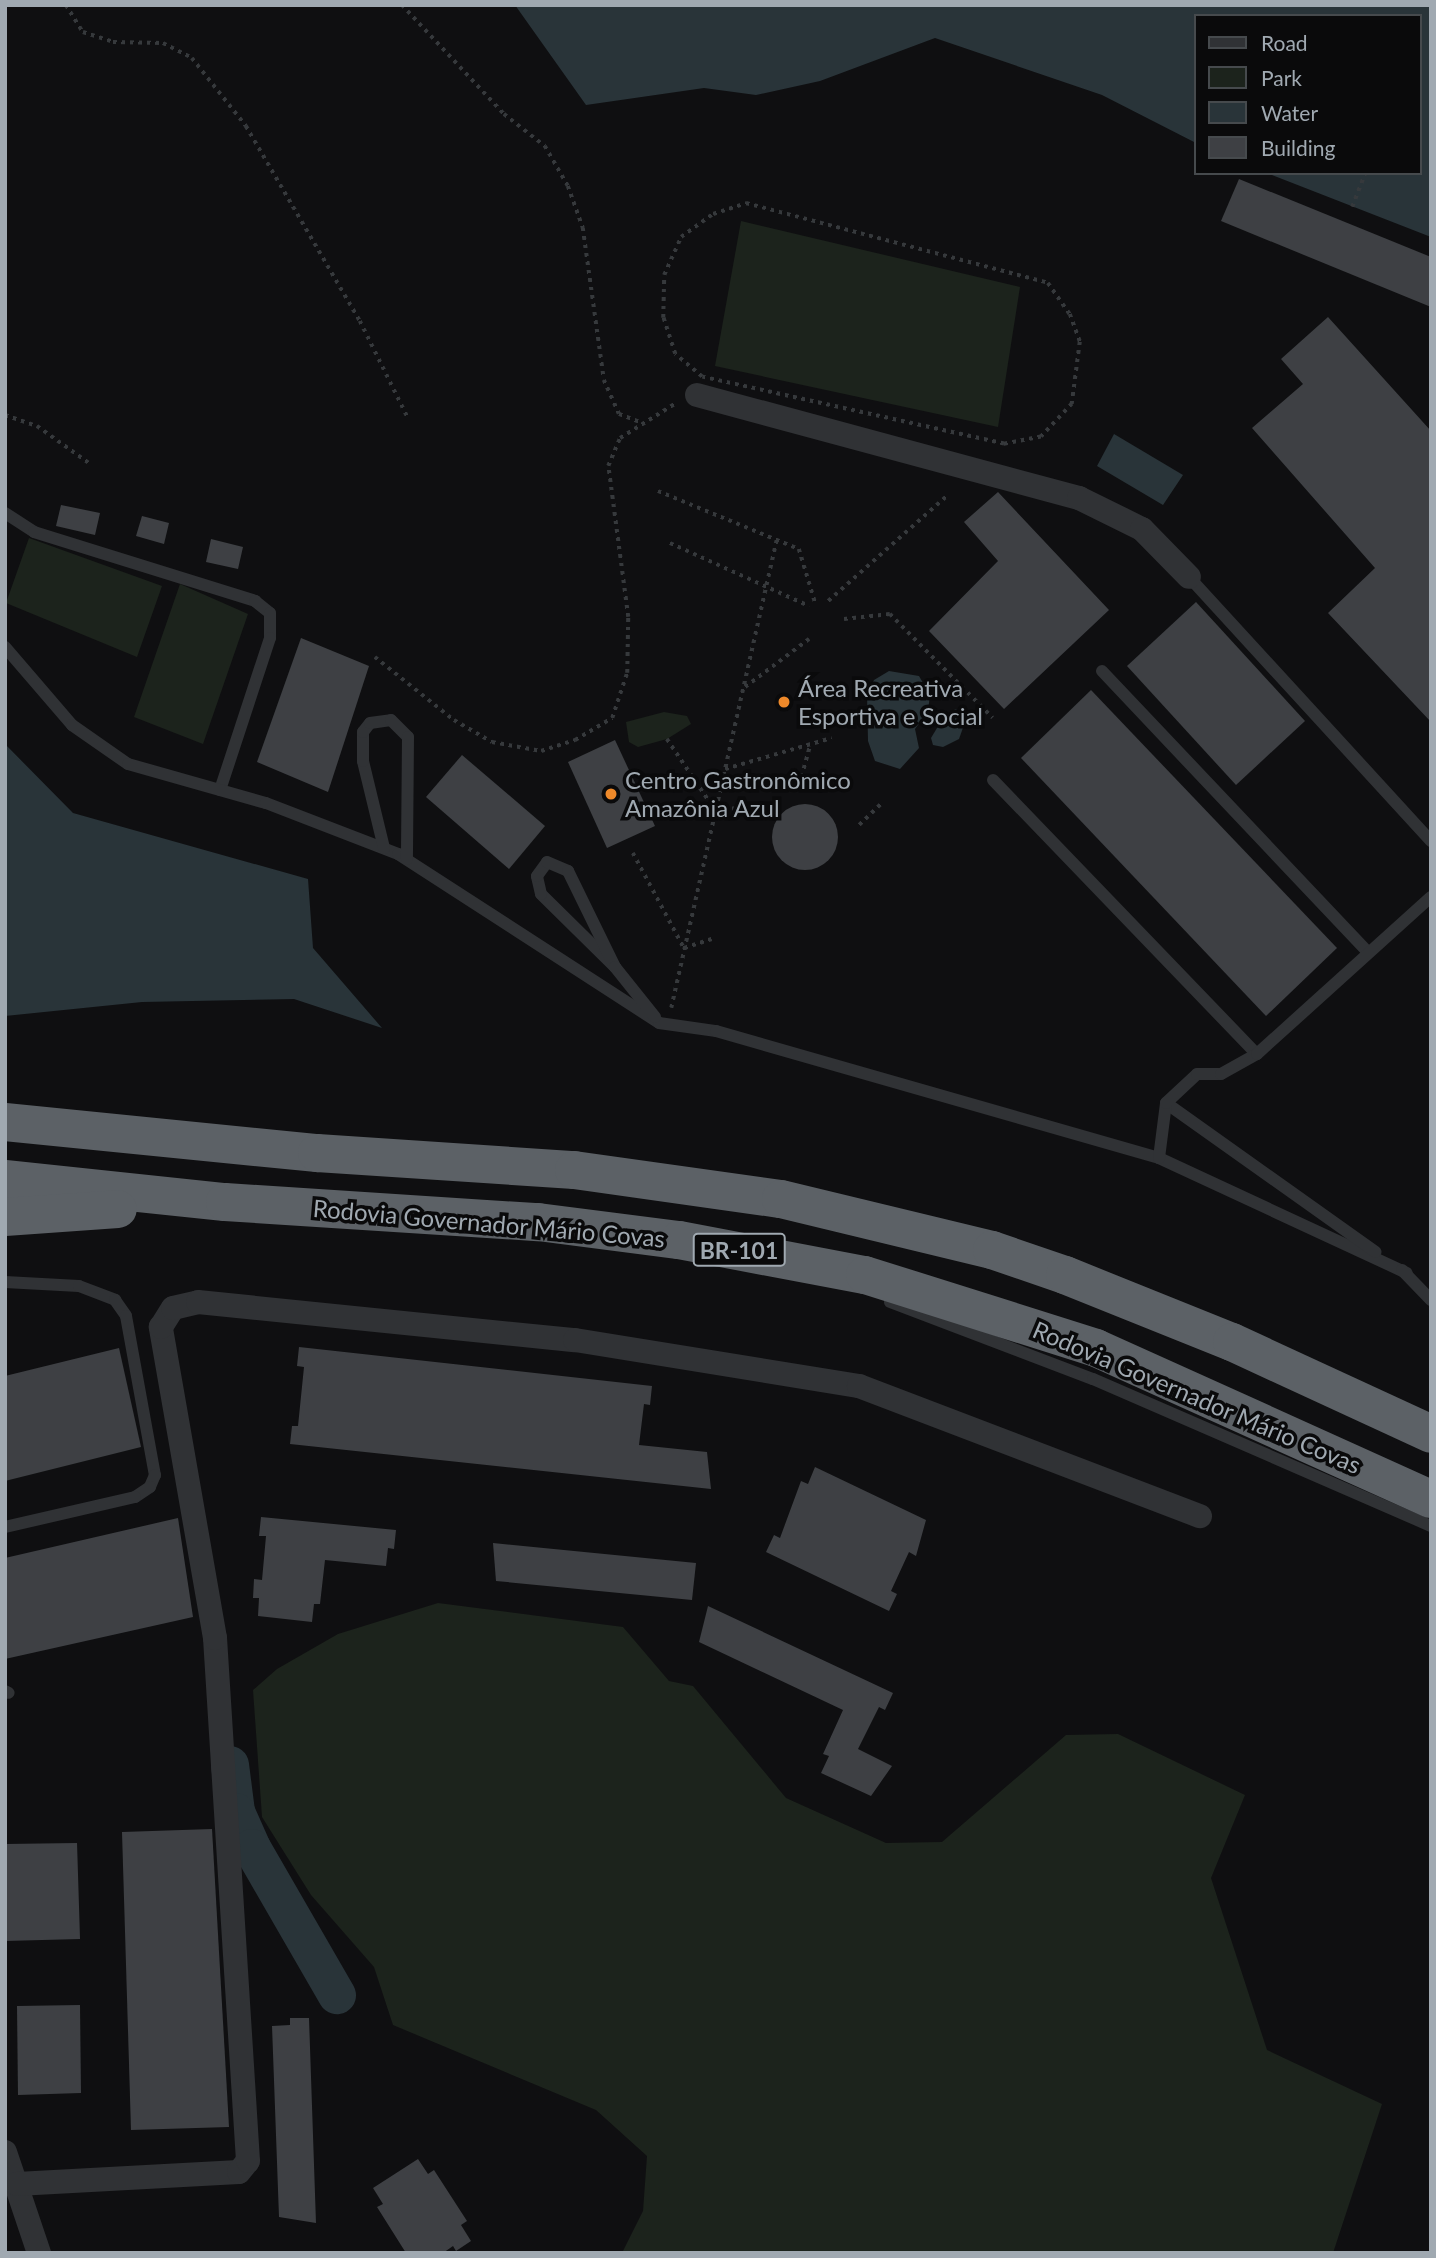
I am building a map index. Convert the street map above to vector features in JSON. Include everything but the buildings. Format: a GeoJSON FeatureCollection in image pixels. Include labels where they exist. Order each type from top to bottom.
{"type":"FeatureCollection","features":[{"type":"Feature","properties":{"kind":"highway","name":"BR-101"},"geometry":{"type":"LineString","coordinates":[[5,1122],[317,1153],[574,1170],[793,1202],[992,1250],[1065,1275],[1232,1342],[1431,1434]]}},
{"type":"Feature","properties":{"kind":"highway","name":"Rodovia Governador Mário Covas"},"geometry":{"type":"LineString","coordinates":[[5,1179],[225,1202],[538,1222],[793,1260],[922,1289],[1096,1348],[1431,1499]]}},
{"type":"Feature","properties":{"kind":"highway"},"geometry":{"type":"LineString","coordinates":[[5,1217],[225,1202]]}},
{"type":"Feature","properties":{"kind":"street"},"geometry":{"type":"LineString","coordinates":[[697,395],[1079,498],[1142,529],[1189,577]]}},
{"type":"Feature","properties":{"kind":"street"},"geometry":{"type":"LineString","coordinates":[[16,2184],[239,2172],[248,2161],[215,1638],[161,1327],[173,1308],[198,1302],[575,1340],[859,1386],[1200,1516]]}},
{"type":"Feature","properties":{"kind":"street"},"geometry":{"type":"LineString","coordinates":[[5,2152],[39,2253]]}},
{"type":"Feature","properties":{"kind":"lane"},"geometry":{"type":"LineString","coordinates":[[5,513],[34,532],[255,601],[270,612],[270,638],[220,790]]}},
{"type":"Feature","properties":{"kind":"lane"},"geometry":{"type":"LineString","coordinates":[[1189,577],[1431,841]]}},
{"type":"Feature","properties":{"kind":"lane"},"geometry":{"type":"LineString","coordinates":[[5,647],[72,725],[128,764],[220,790],[384,848],[407,859],[663,1023],[716,1031],[1159,1157],[1407,1273]]}},
{"type":"Feature","properties":{"kind":"lane"},"geometry":{"type":"LineString","coordinates":[[1102,671],[1368,953]]}},
{"type":"Feature","properties":{"kind":"lane"},"geometry":{"type":"LineString","coordinates":[[384,848],[363,761],[363,732],[370,723],[391,720],[408,737],[407,859]]}},
{"type":"Feature","properties":{"kind":"lane"},"geometry":{"type":"LineString","coordinates":[[993,780],[1257,1054]]}},
{"type":"Feature","properties":{"kind":"lane"},"geometry":{"type":"LineString","coordinates":[[615,967],[568,871],[547,862],[537,876],[541,894],[615,967],[663,1023]]}},
{"type":"Feature","properties":{"kind":"lane"},"geometry":{"type":"LineString","coordinates":[[1159,1157],[1166,1103],[1197,1074],[1221,1074],[1257,1054],[1431,897]]}},
{"type":"Feature","properties":{"kind":"lane"},"geometry":{"type":"LineString","coordinates":[[1166,1103],[1407,1273],[1431,1300]]}},
{"type":"Feature","properties":{"kind":"lane"},"geometry":{"type":"LineString","coordinates":[[793,1260],[1105,1384],[1431,1526]]}},
{"type":"Feature","properties":{"kind":"lane"},"geometry":{"type":"LineString","coordinates":[[5,1282],[79,1286],[115,1300],[126,1316],[155,1475],[150,1487],[135,1496],[5,1527]]}},
{"type":"Feature","properties":{"kind":"path"},"geometry":{"type":"LineString","coordinates":[[66,5],[83,32],[113,42],[163,43],[192,58],[246,125],[359,321],[409,420]]}},
{"type":"Feature","properties":{"kind":"path"},"geometry":{"type":"LineString","coordinates":[[402,5],[504,114],[545,146],[568,186],[583,228],[604,380],[619,414],[640,422]]}},
{"type":"Feature","properties":{"kind":"path"},"geometry":{"type":"LineString","coordinates":[[1352,207],[1364,175]]}},
{"type":"Feature","properties":{"kind":"path"},"geometry":{"type":"LineString","coordinates":[[746,203],[1048,284],[1070,314],[1080,342],[1072,404],[1041,437],[1004,444],[702,377],[676,354],[663,318],[664,275],[681,237],[713,214],[746,203]]}},
{"type":"Feature","properties":{"kind":"path"},"geometry":{"type":"LineString","coordinates":[[375,657],[454,720],[492,742],[541,751],[575,740],[611,718],[627,673],[628,617],[608,466],[620,438],[640,422],[697,395]]}},
{"type":"Feature","properties":{"kind":"path"},"geometry":{"type":"LineString","coordinates":[[5,415],[37,426],[89,463]]}},
{"type":"Feature","properties":{"kind":"path"},"geometry":{"type":"LineString","coordinates":[[658,491],[777,537],[799,549],[815,602]]}},
{"type":"Feature","properties":{"kind":"path"},"geometry":{"type":"LineString","coordinates":[[828,601],[948,495]]}},
{"type":"Feature","properties":{"kind":"path"},"geometry":{"type":"LineString","coordinates":[[663,1023],[684,947],[777,537]]}},
{"type":"Feature","properties":{"kind":"path"},"geometry":{"type":"LineString","coordinates":[[670,543],[766,584],[809,606]]}},
{"type":"Feature","properties":{"kind":"path"},"geometry":{"type":"LineString","coordinates":[[844,619],[890,614],[993,718]]}},
{"type":"Feature","properties":{"kind":"path"},"geometry":{"type":"LineString","coordinates":[[743,688],[809,639]]}},
{"type":"Feature","properties":{"kind":"path"},"geometry":{"type":"LineString","coordinates":[[725,769],[832,738]]}},
{"type":"Feature","properties":{"kind":"path"},"geometry":{"type":"LineString","coordinates":[[667,739],[715,810]]}},
{"type":"Feature","properties":{"kind":"path"},"geometry":{"type":"LineString","coordinates":[[799,785],[810,745]]}},
{"type":"Feature","properties":{"kind":"path"},"geometry":{"type":"LineString","coordinates":[[859,825],[882,803]]}},
{"type":"Feature","properties":{"kind":"path"},"geometry":{"type":"LineString","coordinates":[[715,810],[763,806]]}},
{"type":"Feature","properties":{"kind":"path"},"geometry":{"type":"LineString","coordinates":[[633,853],[684,947]]}},
{"type":"Feature","properties":{"kind":"path"},"geometry":{"type":"LineString","coordinates":[[684,947],[712,939]]}},
{"type":"Feature","properties":{"kind":"green space"},"geometry":{"type":"Polygon","coordinates":[[[741,221],[1020,287],[998,427],[715,366],[741,221]]]}},
{"type":"Feature","properties":{"kind":"green space"},"geometry":{"type":"Polygon","coordinates":[[[29,538],[162,586],[137,657],[6,603],[29,538]]]}},
{"type":"Feature","properties":{"kind":"green space"},"geometry":{"type":"Polygon","coordinates":[[[180,584],[248,614],[203,744],[134,717],[180,584]]]}},
{"type":"Feature","properties":{"kind":"green space"},"geometry":{"type":"Polygon","coordinates":[[[664,712],[687,716],[691,724],[667,739],[638,747],[629,742],[626,722],[664,712]]]}},
{"type":"Feature","properties":{"kind":"green space"},"geometry":{"type":"Polygon","coordinates":[[[438,1603],[623,1627],[669,1681],[693,1686],[786,1798],[886,1843],[942,1842],[1066,1735],[1118,1734],[1245,1795],[1211,1878],[1267,2050],[1382,2104],[1333,2253],[622,2253],[643,2211],[647,2156],[596,2110],[393,2025],[374,1967],[311,1895],[262,1817],[253,1690],[277,1669],[338,1634],[438,1603]]]}},
{"type":"Feature","properties":{"kind":"water"},"geometry":{"type":"Polygon","coordinates":[[[515,5],[1431,5],[1431,237],[1272,175],[1422,175],[1422,14],[1194,14],[1194,142],[1102,95],[935,38],[820,81],[756,95],[704,88],[586,105],[515,5]]]}},
{"type":"Feature","properties":{"kind":"water"},"geometry":{"type":"Polygon","coordinates":[[[1114,434],[1183,475],[1163,505],[1097,466],[1114,434]]]}},
{"type":"Feature","properties":{"kind":"water"},"geometry":{"type":"Polygon","coordinates":[[[889,671],[919,676],[930,695],[928,711],[915,729],[919,748],[900,769],[875,761],[868,741],[867,694],[874,680],[889,671]]]}},
{"type":"Feature","properties":{"kind":"water"},"geometry":{"type":"Polygon","coordinates":[[[956,709],[965,722],[959,739],[943,747],[933,745],[931,738],[946,713],[956,709]]]}},
{"type":"Feature","properties":{"kind":"water"},"geometry":{"type":"Polygon","coordinates":[[[5,744],[73,813],[308,879],[313,948],[382,1028],[294,999],[142,1002],[5,1016],[5,744]]]}},
{"type":"Feature","properties":{"kind":"waterway"},"geometry":{"type":"LineString","coordinates":[[230,1765],[236,1812],[252,1848],[337,1995]]}},
{"type":"Feature","properties":{"kind":"place","name":"Área Recreativa Esportiva e Social"},"geometry":{"type":"Point","coordinates":[784,702]}},
{"type":"Feature","properties":{"kind":"place","name":"Centro Gastronômico Amazônia Azul"},"geometry":{"type":"Point","coordinates":[611,794]}}]}
